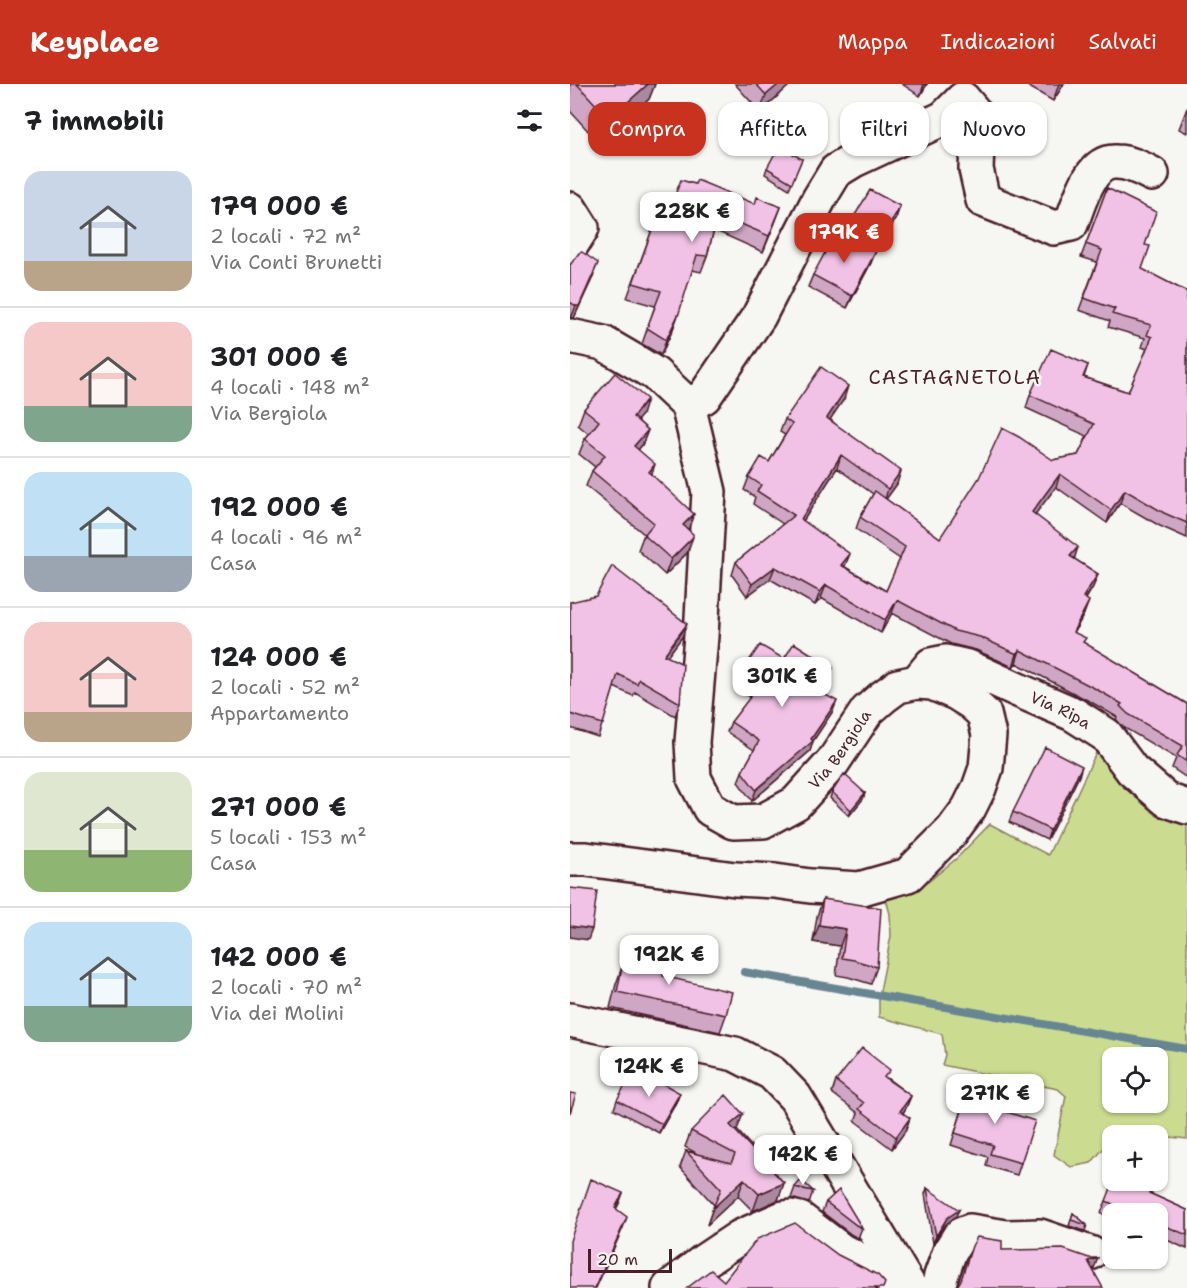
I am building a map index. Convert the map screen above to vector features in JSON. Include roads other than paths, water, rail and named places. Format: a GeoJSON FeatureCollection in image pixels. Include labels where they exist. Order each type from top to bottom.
{"type":"FeatureCollection","features":[{"type":"Feature","properties":{"kind":"street"},"geometry":{"type":"LineString","coordinates":[[570,336],[603,343],[656,374],[688,405],[704,397],[759,316],[819,199],[836,171],[854,160],[944,118],[963,99],[974,112],[978,126],[976,169],[983,200],[1054,228],[1071,224],[1090,177],[1103,163],[1115,162],[1132,165],[1152,174]]}},
{"type":"Feature","properties":{"kind":"street"},"geometry":{"type":"LineString","coordinates":[[570,209],[582,228],[570,247]]}},
{"type":"Feature","properties":{"kind":"street","name":"Via Bergiola"},"geometry":{"type":"LineString","coordinates":[[688,405],[709,492],[692,742],[694,778],[710,808],[733,822],[763,821],[796,803],[833,762],[867,711],[898,687],[917,682]]}},
{"type":"Feature","properties":{"kind":"street","name":"Via Ripa"},"geometry":{"type":"LineString","coordinates":[[917,682],[931,665],[946,662],[968,666],[1073,714],[1106,735],[1132,770],[1167,800],[1187,807]]}},
{"type":"Feature","properties":{"kind":"street"},"geometry":{"type":"LineString","coordinates":[[570,859],[586,859],[735,879],[859,889],[908,875],[952,831],[969,808],[986,768],[989,735],[984,714],[972,703],[948,689],[932,683],[917,682]]}},
{"type":"Feature","properties":{"kind":"street"},"geometry":{"type":"LineString","coordinates":[[570,1020],[735,1054],[772,1072],[795,1097],[910,1288]]}},
{"type":"Feature","properties":{"kind":"street"},"geometry":{"type":"LineString","coordinates":[[669,1288],[740,1237],[783,1218],[791,1217],[800,1220],[842,1251],[886,1273],[897,1288]]}},
{"type":"Feature","properties":{"kind":"street"},"geometry":{"type":"LineString","coordinates":[[939,1288],[950,1251],[960,1235],[970,1231],[1006,1237],[1040,1236],[1090,1253]]}},
{"type":"Feature","properties":{"kind":"waterway"},"geometry":{"type":"LineString","coordinates":[[744,972],[1187,1049]]}},
{"type":"Feature","properties":{"kind":"district","name":"CASTAGNETOLA"},"geometry":{"type":"Point","coordinates":[955,377]}}]}
